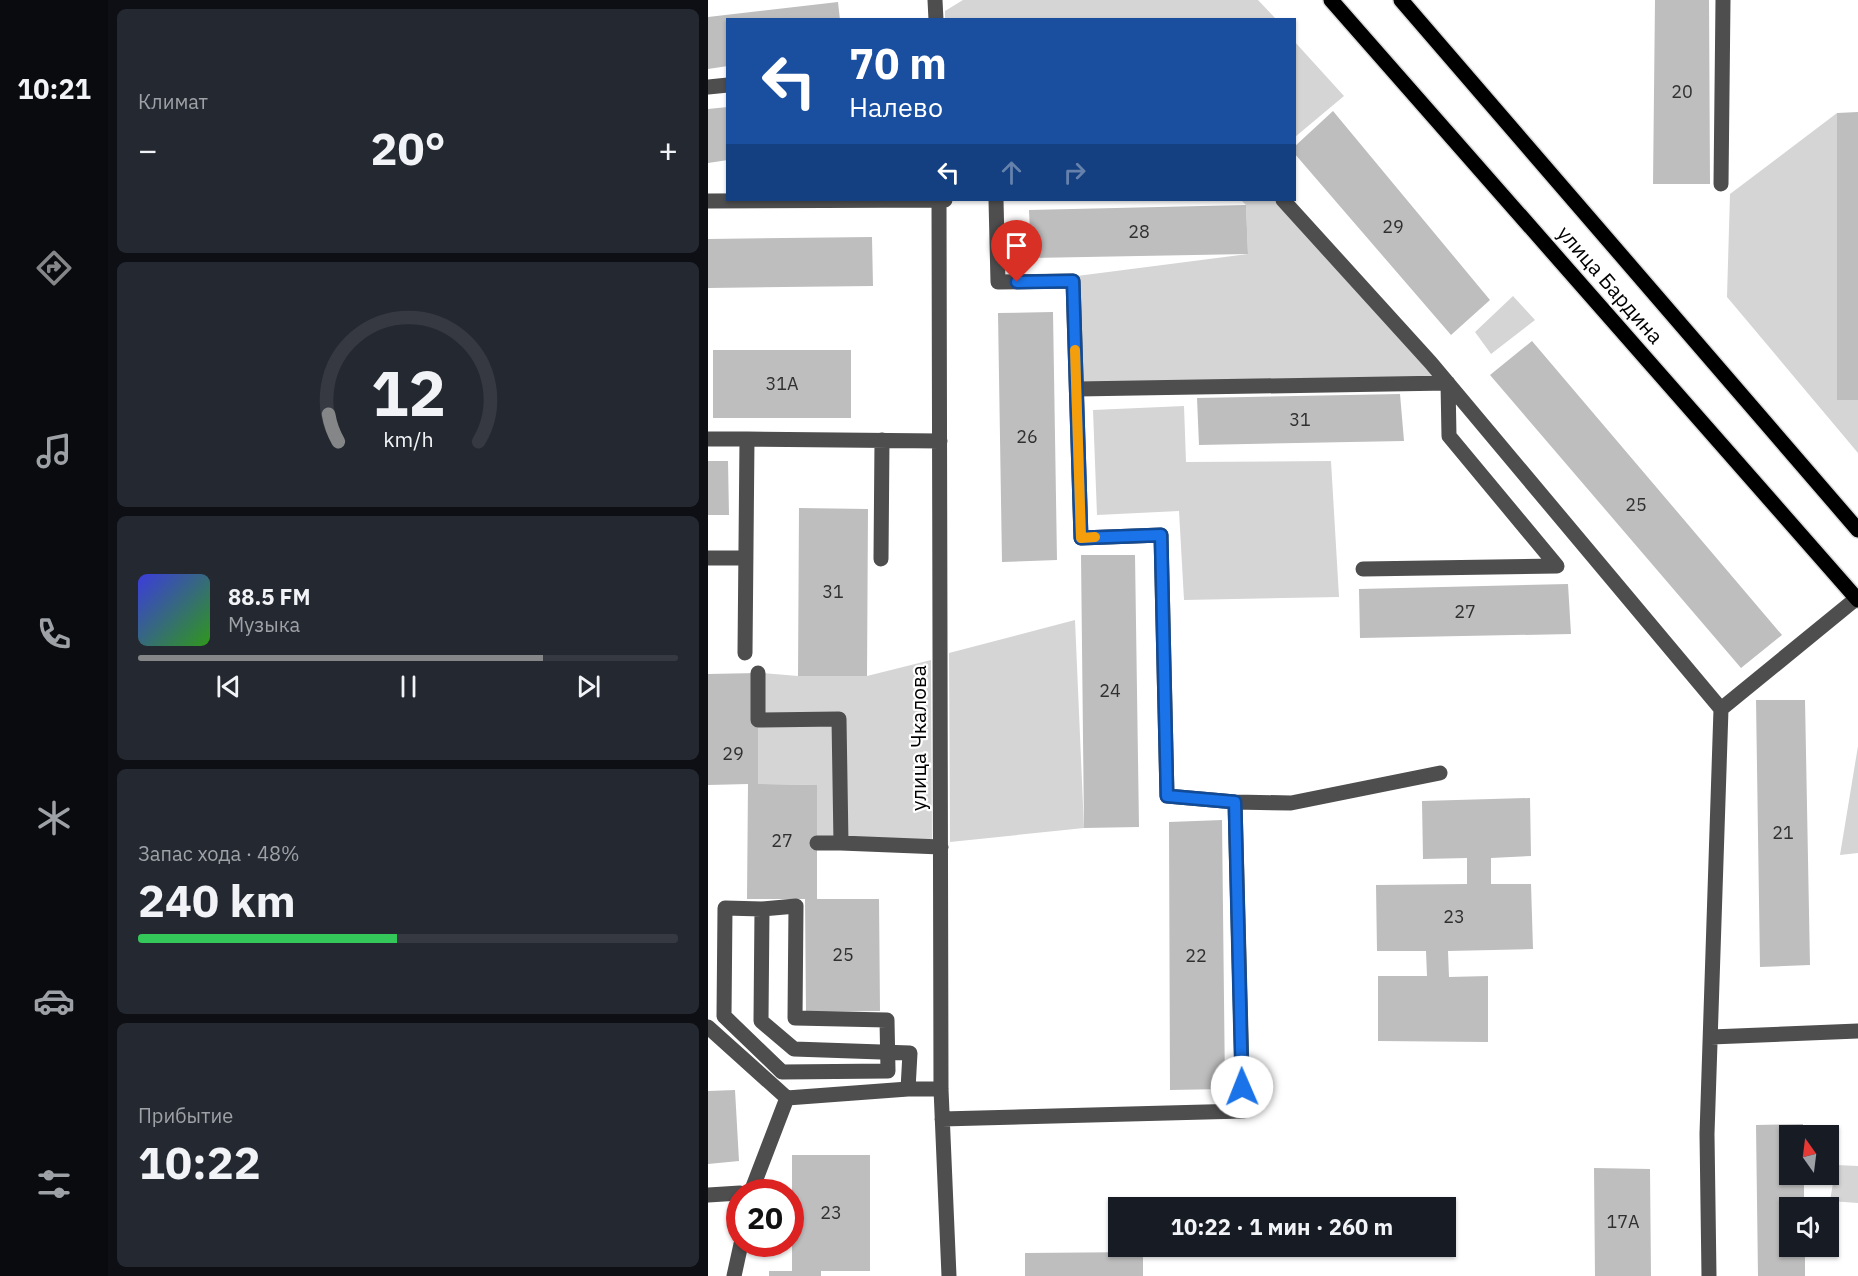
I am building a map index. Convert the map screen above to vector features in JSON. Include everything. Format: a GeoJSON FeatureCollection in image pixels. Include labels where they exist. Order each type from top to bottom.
{"type":"FeatureCollection","features":[{"type":"Feature","properties":{"kind":"main road","name":"улица Бардина"},"geometry":{"type":"LineString","coordinates":[[1331,0],[1858,599]]}},
{"type":"Feature","properties":{"kind":"main road","name":"улица Бардина"},"geometry":{"type":"LineString","coordinates":[[1401,0],[1858,530]]}},
{"type":"Feature","properties":{"kind":"street"},"geometry":{"type":"LineString","coordinates":[[1721,184],[1723,0]]}},
{"type":"Feature","properties":{"kind":"street"},"geometry":{"type":"LineString","coordinates":[[708,87],[726,85]]}},
{"type":"Feature","properties":{"kind":"street"},"geometry":{"type":"LineString","coordinates":[[708,201],[726,201]]}},
{"type":"Feature","properties":{"kind":"street","name":"улица Чкалова"},"geometry":{"type":"LineString","coordinates":[[939,201],[941,1089],[949,1276]]}},
{"type":"Feature","properties":{"kind":"street"},"geometry":{"type":"LineString","coordinates":[[996,201],[998,282],[1073,281],[1081,538],[1161,535],[1167,796],[1235,802],[1291,803],[1440,773]]}},
{"type":"Feature","properties":{"kind":"street"},"geometry":{"type":"LineString","coordinates":[[1283,201],[1448,383],[1721,709],[1707,1134],[1709,1276]]}},
{"type":"Feature","properties":{"kind":"street"},"geometry":{"type":"LineString","coordinates":[[1077,389],[1448,383]]}},
{"type":"Feature","properties":{"kind":"street"},"geometry":{"type":"LineString","coordinates":[[1363,569],[1557,566],[1449,436],[1448,383]]}},
{"type":"Feature","properties":{"kind":"street"},"geometry":{"type":"LineString","coordinates":[[708,439],[940,441]]}},
{"type":"Feature","properties":{"kind":"street"},"geometry":{"type":"LineString","coordinates":[[745,653],[747,439]]}},
{"type":"Feature","properties":{"kind":"street"},"geometry":{"type":"LineString","coordinates":[[881,559],[882,440]]}},
{"type":"Feature","properties":{"kind":"street"},"geometry":{"type":"LineString","coordinates":[[708,558],[746,558]]}},
{"type":"Feature","properties":{"kind":"street"},"geometry":{"type":"LineString","coordinates":[[1721,709],[1858,599]]}},
{"type":"Feature","properties":{"kind":"street"},"geometry":{"type":"LineString","coordinates":[[758,673],[758,720],[839,719],[841,843]]}},
{"type":"Feature","properties":{"kind":"street"},"geometry":{"type":"LineString","coordinates":[[942,1119],[1242,1111],[1235,802]]}},
{"type":"Feature","properties":{"kind":"street"},"geometry":{"type":"LineString","coordinates":[[817,843],[941,847]]}},
{"type":"Feature","properties":{"kind":"street"},"geometry":{"type":"LineString","coordinates":[[796,906],[795,1018],[887,1020],[888,1071],[782,1072],[724,1016],[725,908],[762,909],[796,906]]}},
{"type":"Feature","properties":{"kind":"street"},"geometry":{"type":"LineString","coordinates":[[762,909],[761,1021],[794,1049],[910,1053],[908,1089]]}},
{"type":"Feature","properties":{"kind":"street"},"geometry":{"type":"LineString","coordinates":[[708,1027],[787,1098],[908,1089],[941,1089]]}},
{"type":"Feature","properties":{"kind":"street"},"geometry":{"type":"LineString","coordinates":[[1711,1037],[1858,1031]]}},
{"type":"Feature","properties":{"kind":"street"},"geometry":{"type":"LineString","coordinates":[[756,1179],[787,1098]]}},
{"type":"Feature","properties":{"kind":"street"},"geometry":{"type":"LineString","coordinates":[[708,1195],[726,1194]]}},
{"type":"Feature","properties":{"kind":"street"},"geometry":{"type":"LineString","coordinates":[[734,1276],[738,1257]]}},
{"type":"Feature","properties":{"kind":"shaded area"},"geometry":{"type":"Polygon","coordinates":[[[963,0],[1258,0],[1275,18],[945,18],[945,11],[963,0]]]}},
{"type":"Feature","properties":{"kind":"shaded area"},"geometry":{"type":"Polygon","coordinates":[[[1296,43],[1344,96],[1296,136],[1296,43]]]}},
{"type":"Feature","properties":{"kind":"shaded area"},"geometry":{"type":"Polygon","coordinates":[[[1837,113],[1837,399],[1858,400],[1858,453],[1727,297],[1730,194],[1837,113]]]}},
{"type":"Feature","properties":{"kind":"shaded area"},"geometry":{"type":"Polygon","coordinates":[[[1242,201],[1278,201],[1439,379],[1081,385],[1077,276],[1248,254],[1246,205],[1242,201]]]}},
{"type":"Feature","properties":{"kind":"shaded area"},"geometry":{"type":"Polygon","coordinates":[[[1513,296],[1535,320],[1491,354],[1475,332],[1513,296]]]}},
{"type":"Feature","properties":{"kind":"shaded area"},"geometry":{"type":"Polygon","coordinates":[[[1184,406],[1186,462],[1331,461],[1339,597],[1184,600],[1179,511],[1097,515],[1093,410],[1184,406]]]}},
{"type":"Feature","properties":{"kind":"shaded area"},"geometry":{"type":"Polygon","coordinates":[[[1075,620],[1084,828],[950,842],[949,653],[1075,620]]]}},
{"type":"Feature","properties":{"kind":"shaded area"},"geometry":{"type":"Polygon","coordinates":[[[931,660],[932,842],[846,839],[843,715],[762,716],[762,673],[798,676],[867,676],[931,660]]]}},
{"type":"Feature","properties":{"kind":"shaded area"},"geometry":{"type":"Polygon","coordinates":[[[758,724],[834,724],[837,839],[817,839],[817,785],[758,784],[758,724]]]}},
{"type":"Feature","properties":{"kind":"shaded area"},"geometry":{"type":"Polygon","coordinates":[[[1858,746],[1858,853],[1840,855],[1858,746]]]}},
{"type":"Feature","properties":{"kind":"shaded area"},"geometry":{"type":"Polygon","coordinates":[[[1839,1165],[1858,1166],[1858,1203],[1839,1202],[1839,1197],[1831,1197],[1833,1185],[1839,1185],[1839,1165]]]}},
{"type":"Feature","properties":{"kind":"building"},"geometry":{"type":"Polygon","coordinates":[[[1655,0],[1709,0],[1710,184],[1653,184],[1655,0]]]}},
{"type":"Feature","properties":{"kind":"building"},"geometry":{"type":"Polygon","coordinates":[[[838,2],[840,18],[726,18],[726,66],[708,69],[708,17],[838,2]]]}},
{"type":"Feature","properties":{"kind":"building"},"geometry":{"type":"Polygon","coordinates":[[[726,107],[726,160],[708,163],[708,109],[726,107]]]}},
{"type":"Feature","properties":{"kind":"building"},"geometry":{"type":"Polygon","coordinates":[[[1333,111],[1490,300],[1451,335],[1296,155],[1296,145],[1333,111]]]}},
{"type":"Feature","properties":{"kind":"building"},"geometry":{"type":"Polygon","coordinates":[[[1858,112],[1858,400],[1837,400],[1837,113],[1858,112]]]}},
{"type":"Feature","properties":{"kind":"building"},"geometry":{"type":"Polygon","coordinates":[[[1246,205],[1248,254],[1031,258],[1029,210],[1246,205]]]}},
{"type":"Feature","properties":{"kind":"building"},"geometry":{"type":"Polygon","coordinates":[[[872,237],[873,286],[708,288],[708,239],[872,237]]]}},
{"type":"Feature","properties":{"kind":"building"},"geometry":{"type":"Polygon","coordinates":[[[1053,312],[1057,560],[1002,562],[998,313],[1053,312]]]}},
{"type":"Feature","properties":{"kind":"building"},"geometry":{"type":"Polygon","coordinates":[[[1532,341],[1782,635],[1741,668],[1490,375],[1532,341]]]}},
{"type":"Feature","properties":{"kind":"building"},"geometry":{"type":"Polygon","coordinates":[[[713,350],[851,350],[851,418],[713,418],[713,350]]]}},
{"type":"Feature","properties":{"kind":"building"},"geometry":{"type":"Polygon","coordinates":[[[1400,394],[1404,441],[1199,445],[1197,398],[1400,394]]]}},
{"type":"Feature","properties":{"kind":"building"},"geometry":{"type":"Polygon","coordinates":[[[708,461],[728,461],[729,515],[708,515],[708,461]]]}},
{"type":"Feature","properties":{"kind":"building"},"geometry":{"type":"Polygon","coordinates":[[[799,508],[868,509],[867,676],[798,676],[799,508]]]}},
{"type":"Feature","properties":{"kind":"building"},"geometry":{"type":"Polygon","coordinates":[[[1081,555],[1135,555],[1139,827],[1084,828],[1081,555]]]}},
{"type":"Feature","properties":{"kind":"building"},"geometry":{"type":"Polygon","coordinates":[[[1568,584],[1571,634],[1360,638],[1359,589],[1568,584]]]}},
{"type":"Feature","properties":{"kind":"building"},"geometry":{"type":"Polygon","coordinates":[[[758,673],[758,784],[817,785],[817,899],[879,899],[880,1011],[806,1012],[805,899],[747,899],[748,784],[708,785],[708,674],[758,673]]]}},
{"type":"Feature","properties":{"kind":"building"},"geometry":{"type":"Polygon","coordinates":[[[1756,700],[1805,700],[1810,965],[1760,967],[1756,700]]]}},
{"type":"Feature","properties":{"kind":"building"},"geometry":{"type":"Polygon","coordinates":[[[1530,798],[1531,856],[1491,858],[1491,884],[1531,884],[1533,949],[1448,951],[1449,977],[1488,976],[1488,1042],[1378,1041],[1378,976],[1427,976],[1426,951],[1377,951],[1376,885],[1467,884],[1467,858],[1423,859],[1422,801],[1530,798]]]}},
{"type":"Feature","properties":{"kind":"building"},"geometry":{"type":"Polygon","coordinates":[[[1222,820],[1225,1089],[1170,1090],[1169,822],[1222,820]]]}},
{"type":"Feature","properties":{"kind":"building"},"geometry":{"type":"Polygon","coordinates":[[[735,1090],[739,1161],[708,1164],[708,1091],[735,1090]]]}},
{"type":"Feature","properties":{"kind":"building"},"geometry":{"type":"Polygon","coordinates":[[[1803,1124],[1779,1125],[1779,1185],[1804,1185],[1804,1197],[1779,1197],[1779,1257],[1805,1257],[1805,1276],[1758,1276],[1756,1125],[1803,1124]]]}},
{"type":"Feature","properties":{"kind":"building"},"geometry":{"type":"Polygon","coordinates":[[[792,1155],[870,1155],[870,1271],[821,1271],[821,1276],[769,1276],[769,1271],[792,1271],[792,1257],[804,1257],[804,1179],[792,1179],[792,1155]]]}},
{"type":"Feature","properties":{"kind":"building"},"geometry":{"type":"Polygon","coordinates":[[[1594,1168],[1650,1169],[1651,1276],[1595,1276],[1594,1168]]]}},
{"type":"Feature","properties":{"kind":"building"},"geometry":{"type":"Polygon","coordinates":[[[1108,1252],[1108,1257],[1143,1257],[1143,1276],[1025,1276],[1025,1253],[1108,1252]]]}},
{"type":"Feature","properties":{"kind":"slow traffic"},"geometry":{"type":"LineString","coordinates":[[1075,350],[1081,538],[1095,537]]}},
{"type":"Feature","properties":{"kind":"route"},"geometry":{"type":"LineString","coordinates":[[1017,282],[1073,281],[1081,538],[1161,535],[1167,796],[1235,802],[1242,1087]]}}]}
